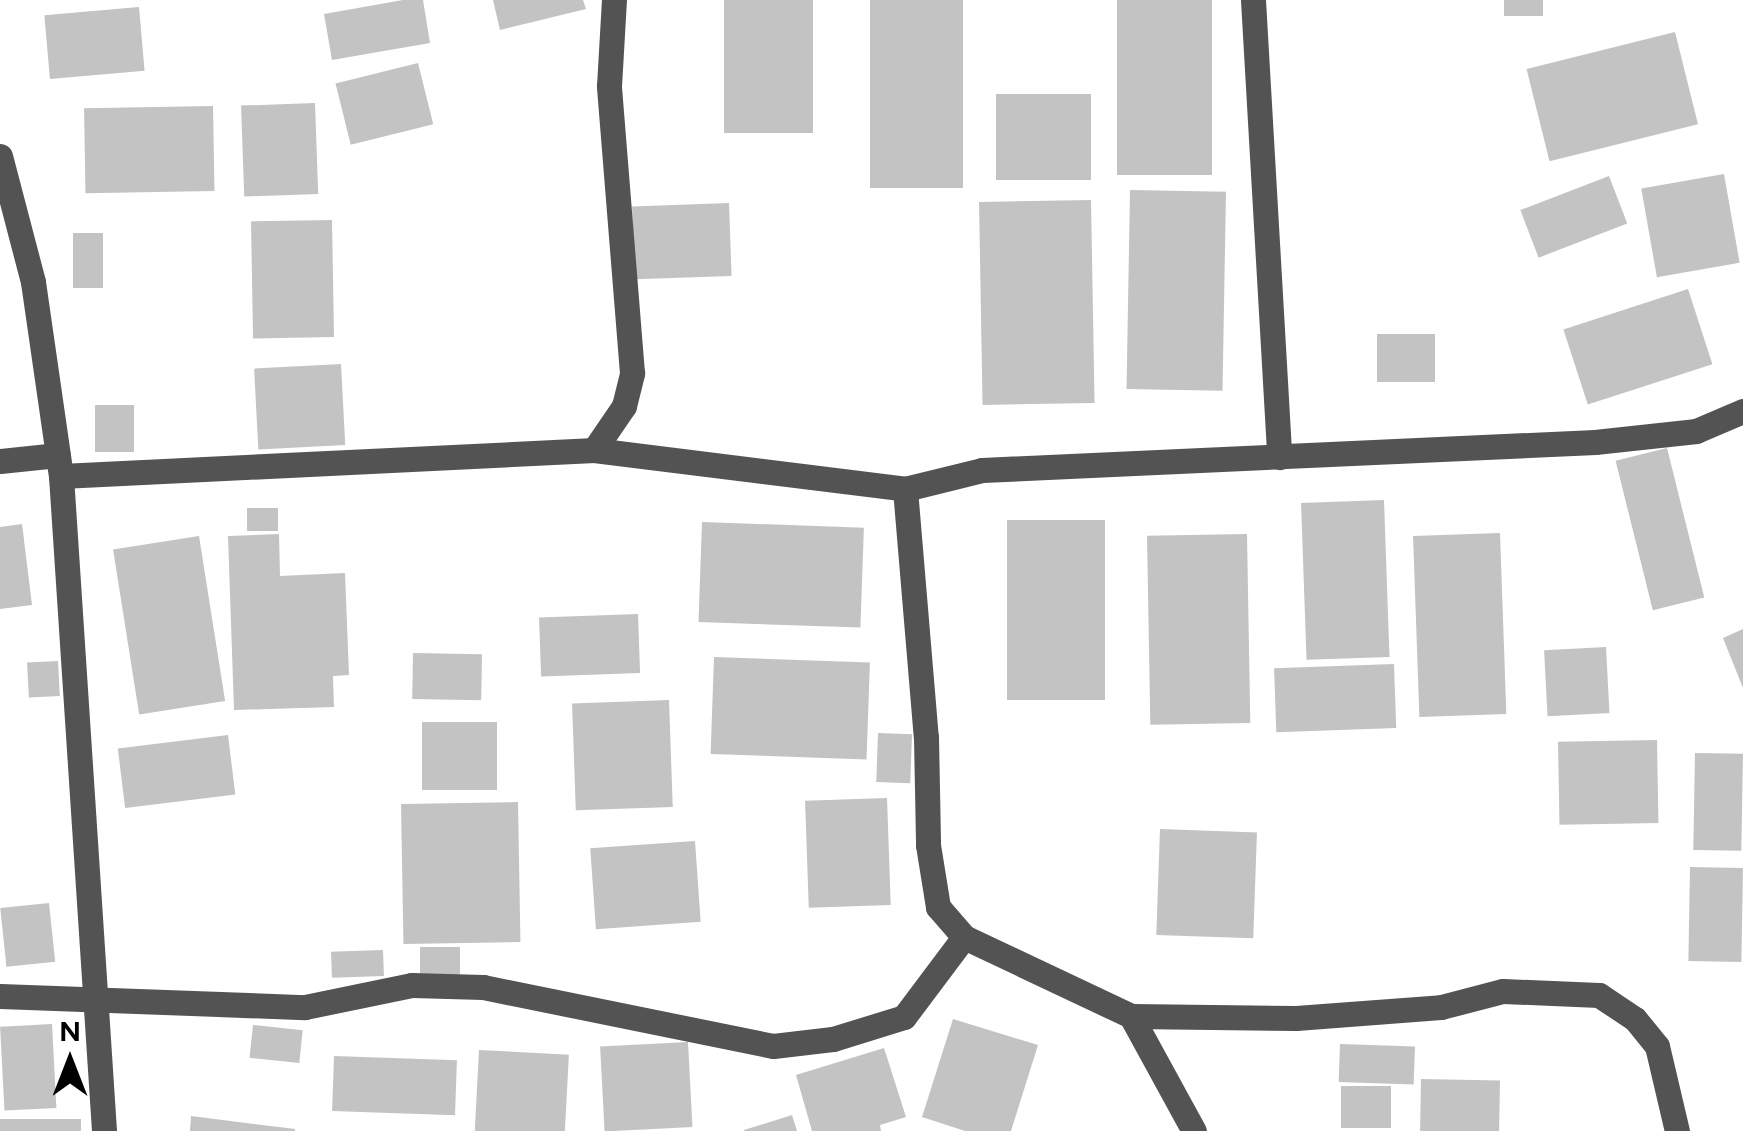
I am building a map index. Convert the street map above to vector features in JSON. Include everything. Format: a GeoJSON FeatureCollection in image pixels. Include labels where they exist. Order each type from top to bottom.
{"type":"FeatureCollection","features":[{"type":"Feature","properties":{"kind":"street"},"geometry":{"type":"LineString","coordinates":[[594,450],[624,406],[632,372],[609,86],[614,0]]}},
{"type":"Feature","properties":{"kind":"street"},"geometry":{"type":"LineString","coordinates":[[1253,0],[1279,456]]}},
{"type":"Feature","properties":{"kind":"street"},"geometry":{"type":"LineString","coordinates":[[0,156],[33,282],[59,466],[104,1131]]}},
{"type":"Feature","properties":{"kind":"street"},"geometry":{"type":"LineString","coordinates":[[0,461],[59,466],[594,450],[905,490],[982,470],[1595,442],[1696,432],[1743,411]]}},
{"type":"Feature","properties":{"kind":"street"},"geometry":{"type":"LineString","coordinates":[[905,490],[926,737],[928,846],[938,907],[964,937],[1131,1016],[1296,1018],[1441,1007],[1503,991],[1599,995],[1635,1020],[1657,1046],[1677,1131]]}},
{"type":"Feature","properties":{"kind":"street"},"geometry":{"type":"LineString","coordinates":[[0,996],[97,996],[304,1007],[412,985],[483,986],[773,1046],[833,1038],[904,1017],[964,937]]}},
{"type":"Feature","properties":{"kind":"street"},"geometry":{"type":"LineString","coordinates":[[1131,1016],[1194,1131]]}},
{"type":"Feature","properties":{"kind":"building"},"geometry":{"type":"Polygon","coordinates":[[[423,0],[430,43],[332,60],[324,14],[423,0]]]}},
{"type":"Feature","properties":{"kind":"building"},"geometry":{"type":"Polygon","coordinates":[[[493,0],[583,0],[586,9],[500,30],[493,0]]]}},
{"type":"Feature","properties":{"kind":"building"},"geometry":{"type":"Polygon","coordinates":[[[724,0],[813,0],[813,133],[724,133],[724,0]]]}},
{"type":"Feature","properties":{"kind":"building"},"geometry":{"type":"Polygon","coordinates":[[[870,0],[963,0],[963,188],[870,188],[870,0]]]}},
{"type":"Feature","properties":{"kind":"building"},"geometry":{"type":"Polygon","coordinates":[[[1117,0],[1212,0],[1212,175],[1117,175],[1117,0]]]}},
{"type":"Feature","properties":{"kind":"building"},"geometry":{"type":"Polygon","coordinates":[[[1504,0],[1543,0],[1543,16],[1504,16],[1504,0]]]}},
{"type":"Feature","properties":{"kind":"building"},"geometry":{"type":"Polygon","coordinates":[[[139,7],[145,71],[50,79],[44,15],[139,7]]]}},
{"type":"Feature","properties":{"kind":"building"},"geometry":{"type":"Polygon","coordinates":[[[1675,32],[1698,124],[1550,161],[1527,69],[1675,32]]]}},
{"type":"Feature","properties":{"kind":"building"},"geometry":{"type":"Polygon","coordinates":[[[418,63],[433,124],[351,145],[336,84],[418,63]]]}},
{"type":"Feature","properties":{"kind":"building"},"geometry":{"type":"Polygon","coordinates":[[[996,94],[1091,94],[1091,180],[996,180],[996,94]]]}},
{"type":"Feature","properties":{"kind":"building"},"geometry":{"type":"Polygon","coordinates":[[[315,103],[318,194],[244,197],[241,106],[315,103]]]}},
{"type":"Feature","properties":{"kind":"building"},"geometry":{"type":"Polygon","coordinates":[[[213,106],[214,191],[86,193],[84,108],[213,106]]]}},
{"type":"Feature","properties":{"kind":"building"},"geometry":{"type":"Polygon","coordinates":[[[1724,174],[1740,263],[1657,277],[1641,189],[1724,174]]]}},
{"type":"Feature","properties":{"kind":"building"},"geometry":{"type":"Polygon","coordinates":[[[1609,176],[1627,224],[1539,258],[1520,210],[1609,176]]]}},
{"type":"Feature","properties":{"kind":"building"},"geometry":{"type":"Polygon","coordinates":[[[1130,190],[1226,192],[1223,391],[1127,389],[1130,190]]]}},
{"type":"Feature","properties":{"kind":"building"},"geometry":{"type":"Polygon","coordinates":[[[1091,200],[1095,403],[983,405],[979,202],[1091,200]]]}},
{"type":"Feature","properties":{"kind":"building"},"geometry":{"type":"Polygon","coordinates":[[[729,203],[732,276],[635,279],[632,206],[729,203]]]}},
{"type":"Feature","properties":{"kind":"building"},"geometry":{"type":"Polygon","coordinates":[[[332,220],[334,337],[253,338],[251,221],[332,220]]]}},
{"type":"Feature","properties":{"kind":"building"},"geometry":{"type":"Polygon","coordinates":[[[73,233],[103,233],[103,288],[73,288],[73,233]]]}},
{"type":"Feature","properties":{"kind":"building"},"geometry":{"type":"Polygon","coordinates":[[[1688,289],[1712,364],[1588,405],[1563,329],[1688,289]]]}},
{"type":"Feature","properties":{"kind":"building"},"geometry":{"type":"Polygon","coordinates":[[[1377,334],[1435,334],[1435,382],[1377,382],[1377,334]]]}},
{"type":"Feature","properties":{"kind":"building"},"geometry":{"type":"Polygon","coordinates":[[[341,364],[345,445],[258,449],[254,369],[341,364]]]}},
{"type":"Feature","properties":{"kind":"building"},"geometry":{"type":"Polygon","coordinates":[[[95,405],[134,405],[134,452],[95,452],[95,405]]]}},
{"type":"Feature","properties":{"kind":"building"},"geometry":{"type":"Polygon","coordinates":[[[1667,448],[1704,597],[1653,610],[1616,461],[1667,448]]]}},
{"type":"Feature","properties":{"kind":"building"},"geometry":{"type":"Polygon","coordinates":[[[1384,500],[1389,657],[1307,660],[1301,503],[1384,500]]]}},
{"type":"Feature","properties":{"kind":"building"},"geometry":{"type":"Polygon","coordinates":[[[247,508],[278,508],[278,531],[247,531],[247,508]]]}},
{"type":"Feature","properties":{"kind":"building"},"geometry":{"type":"Polygon","coordinates":[[[1007,520],[1105,520],[1105,700],[1007,700],[1007,520]]]}},
{"type":"Feature","properties":{"kind":"building"},"geometry":{"type":"Polygon","coordinates":[[[702,522],[864,528],[860,628],[699,622],[702,522]]]}},
{"type":"Feature","properties":{"kind":"building"},"geometry":{"type":"Polygon","coordinates":[[[22,524],[32,605],[0,609],[0,527],[22,524]]]}},
{"type":"Feature","properties":{"kind":"building"},"geometry":{"type":"Polygon","coordinates":[[[1500,533],[1506,714],[1419,717],[1413,536],[1500,533]]]}},
{"type":"Feature","properties":{"kind":"building"},"geometry":{"type":"Polygon","coordinates":[[[279,534],[280,576],[345,573],[349,675],[333,676],[334,707],[234,710],[228,536],[279,534]]]}},
{"type":"Feature","properties":{"kind":"building"},"geometry":{"type":"Polygon","coordinates":[[[1247,534],[1250,723],[1150,725],[1147,536],[1247,534]]]}},
{"type":"Feature","properties":{"kind":"building"},"geometry":{"type":"Polygon","coordinates":[[[199,536],[225,701],[139,715],[113,550],[199,536]]]}},
{"type":"Feature","properties":{"kind":"building"},"geometry":{"type":"Polygon","coordinates":[[[638,614],[640,673],[541,676],[539,617],[638,614]]]}},
{"type":"Feature","properties":{"kind":"building"},"geometry":{"type":"Polygon","coordinates":[[[1743,629],[1743,688],[1723,638],[1743,629]]]}},
{"type":"Feature","properties":{"kind":"building"},"geometry":{"type":"Polygon","coordinates":[[[1606,647],[1609,713],[1548,716],[1544,650],[1606,647]]]}},
{"type":"Feature","properties":{"kind":"building"},"geometry":{"type":"Polygon","coordinates":[[[413,653],[482,654],[481,700],[412,699],[413,653]]]}},
{"type":"Feature","properties":{"kind":"building"},"geometry":{"type":"Polygon","coordinates":[[[714,657],[870,662],[867,759],[711,754],[714,657]]]}},
{"type":"Feature","properties":{"kind":"building"},"geometry":{"type":"Polygon","coordinates":[[[58,661],[60,696],[29,698],[27,663],[58,661]]]}},
{"type":"Feature","properties":{"kind":"building"},"geometry":{"type":"Polygon","coordinates":[[[1394,664],[1396,728],[1276,732],[1274,668],[1394,664]]]}},
{"type":"Feature","properties":{"kind":"building"},"geometry":{"type":"Polygon","coordinates":[[[669,700],[673,807],[576,810],[572,703],[669,700]]]}},
{"type":"Feature","properties":{"kind":"building"},"geometry":{"type":"Polygon","coordinates":[[[422,722],[497,722],[497,790],[422,790],[422,722]]]}},
{"type":"Feature","properties":{"kind":"building"},"geometry":{"type":"Polygon","coordinates":[[[878,733],[912,734],[910,783],[876,782],[878,733]]]}},
{"type":"Feature","properties":{"kind":"building"},"geometry":{"type":"Polygon","coordinates":[[[228,735],[235,795],[125,808],[118,749],[228,735]]]}},
{"type":"Feature","properties":{"kind":"building"},"geometry":{"type":"Polygon","coordinates":[[[1657,740],[1658,823],[1559,825],[1558,742],[1657,740]]]}},
{"type":"Feature","properties":{"kind":"building"},"geometry":{"type":"Polygon","coordinates":[[[1695,753],[1743,754],[1741,851],[1693,850],[1695,753]]]}},
{"type":"Feature","properties":{"kind":"building"},"geometry":{"type":"Polygon","coordinates":[[[887,798],[891,905],[809,908],[805,801],[887,798]]]}},
{"type":"Feature","properties":{"kind":"building"},"geometry":{"type":"Polygon","coordinates":[[[518,802],[520,942],[403,944],[401,804],[518,802]]]}},
{"type":"Feature","properties":{"kind":"building"},"geometry":{"type":"Polygon","coordinates":[[[1160,829],[1257,832],[1253,938],[1156,935],[1160,829]]]}},
{"type":"Feature","properties":{"kind":"building"},"geometry":{"type":"Polygon","coordinates":[[[695,841],[701,922],[596,929],[590,848],[695,841]]]}},
{"type":"Feature","properties":{"kind":"building"},"geometry":{"type":"Polygon","coordinates":[[[1690,867],[1743,868],[1741,962],[1688,961],[1690,867]]]}},
{"type":"Feature","properties":{"kind":"building"},"geometry":{"type":"Polygon","coordinates":[[[49,903],[55,962],[6,967],[0,908],[49,903]]]}},
{"type":"Feature","properties":{"kind":"building"},"geometry":{"type":"Polygon","coordinates":[[[420,947],[460,947],[460,977],[420,977],[420,947]]]}},
{"type":"Feature","properties":{"kind":"building"},"geometry":{"type":"Polygon","coordinates":[[[383,950],[384,976],[332,978],[331,952],[383,950]]]}},
{"type":"Feature","properties":{"kind":"building"},"geometry":{"type":"Polygon","coordinates":[[[953,1019],[1038,1045],[1011,1131],[965,1131],[922,1117],[953,1019]]]}},
{"type":"Feature","properties":{"kind":"building"},"geometry":{"type":"Polygon","coordinates":[[[52,1024],[56,1108],[4,1111],[0,1027],[52,1024]]]}},
{"type":"Feature","properties":{"kind":"building"},"geometry":{"type":"Polygon","coordinates":[[[253,1025],[303,1030],[299,1063],[250,1058],[253,1025]]]}},
{"type":"Feature","properties":{"kind":"building"},"geometry":{"type":"Polygon","coordinates":[[[688,1042],[692,1127],[605,1131],[600,1047],[688,1042]]]}},
{"type":"Feature","properties":{"kind":"building"},"geometry":{"type":"Polygon","coordinates":[[[1340,1044],[1415,1047],[1414,1085],[1339,1082],[1340,1044]]]}},
{"type":"Feature","properties":{"kind":"building"},"geometry":{"type":"Polygon","coordinates":[[[884,1048],[906,1117],[880,1125],[881,1131],[812,1131],[796,1075],[884,1048]]]}},
{"type":"Feature","properties":{"kind":"building"},"geometry":{"type":"Polygon","coordinates":[[[479,1050],[569,1055],[565,1131],[475,1131],[479,1050]]]}},
{"type":"Feature","properties":{"kind":"building"},"geometry":{"type":"Polygon","coordinates":[[[334,1056],[457,1060],[455,1115],[332,1111],[334,1056]]]}},
{"type":"Feature","properties":{"kind":"building"},"geometry":{"type":"Polygon","coordinates":[[[1421,1079],[1500,1080],[1499,1131],[1420,1131],[1421,1079]]]}},
{"type":"Feature","properties":{"kind":"building"},"geometry":{"type":"Polygon","coordinates":[[[1341,1086],[1391,1086],[1391,1128],[1341,1128],[1341,1086]]]}},
{"type":"Feature","properties":{"kind":"building"},"geometry":{"type":"Polygon","coordinates":[[[792,1115],[797,1131],[744,1131],[744,1130],[792,1115]]]}},
{"type":"Feature","properties":{"kind":"building"},"geometry":{"type":"Polygon","coordinates":[[[191,1116],[295,1129],[295,1131],[190,1131],[191,1116]]]}},
{"type":"Feature","properties":{"kind":"building"},"geometry":{"type":"Polygon","coordinates":[[[0,1119],[81,1119],[81,1131],[0,1131],[0,1119]]]}}]}
